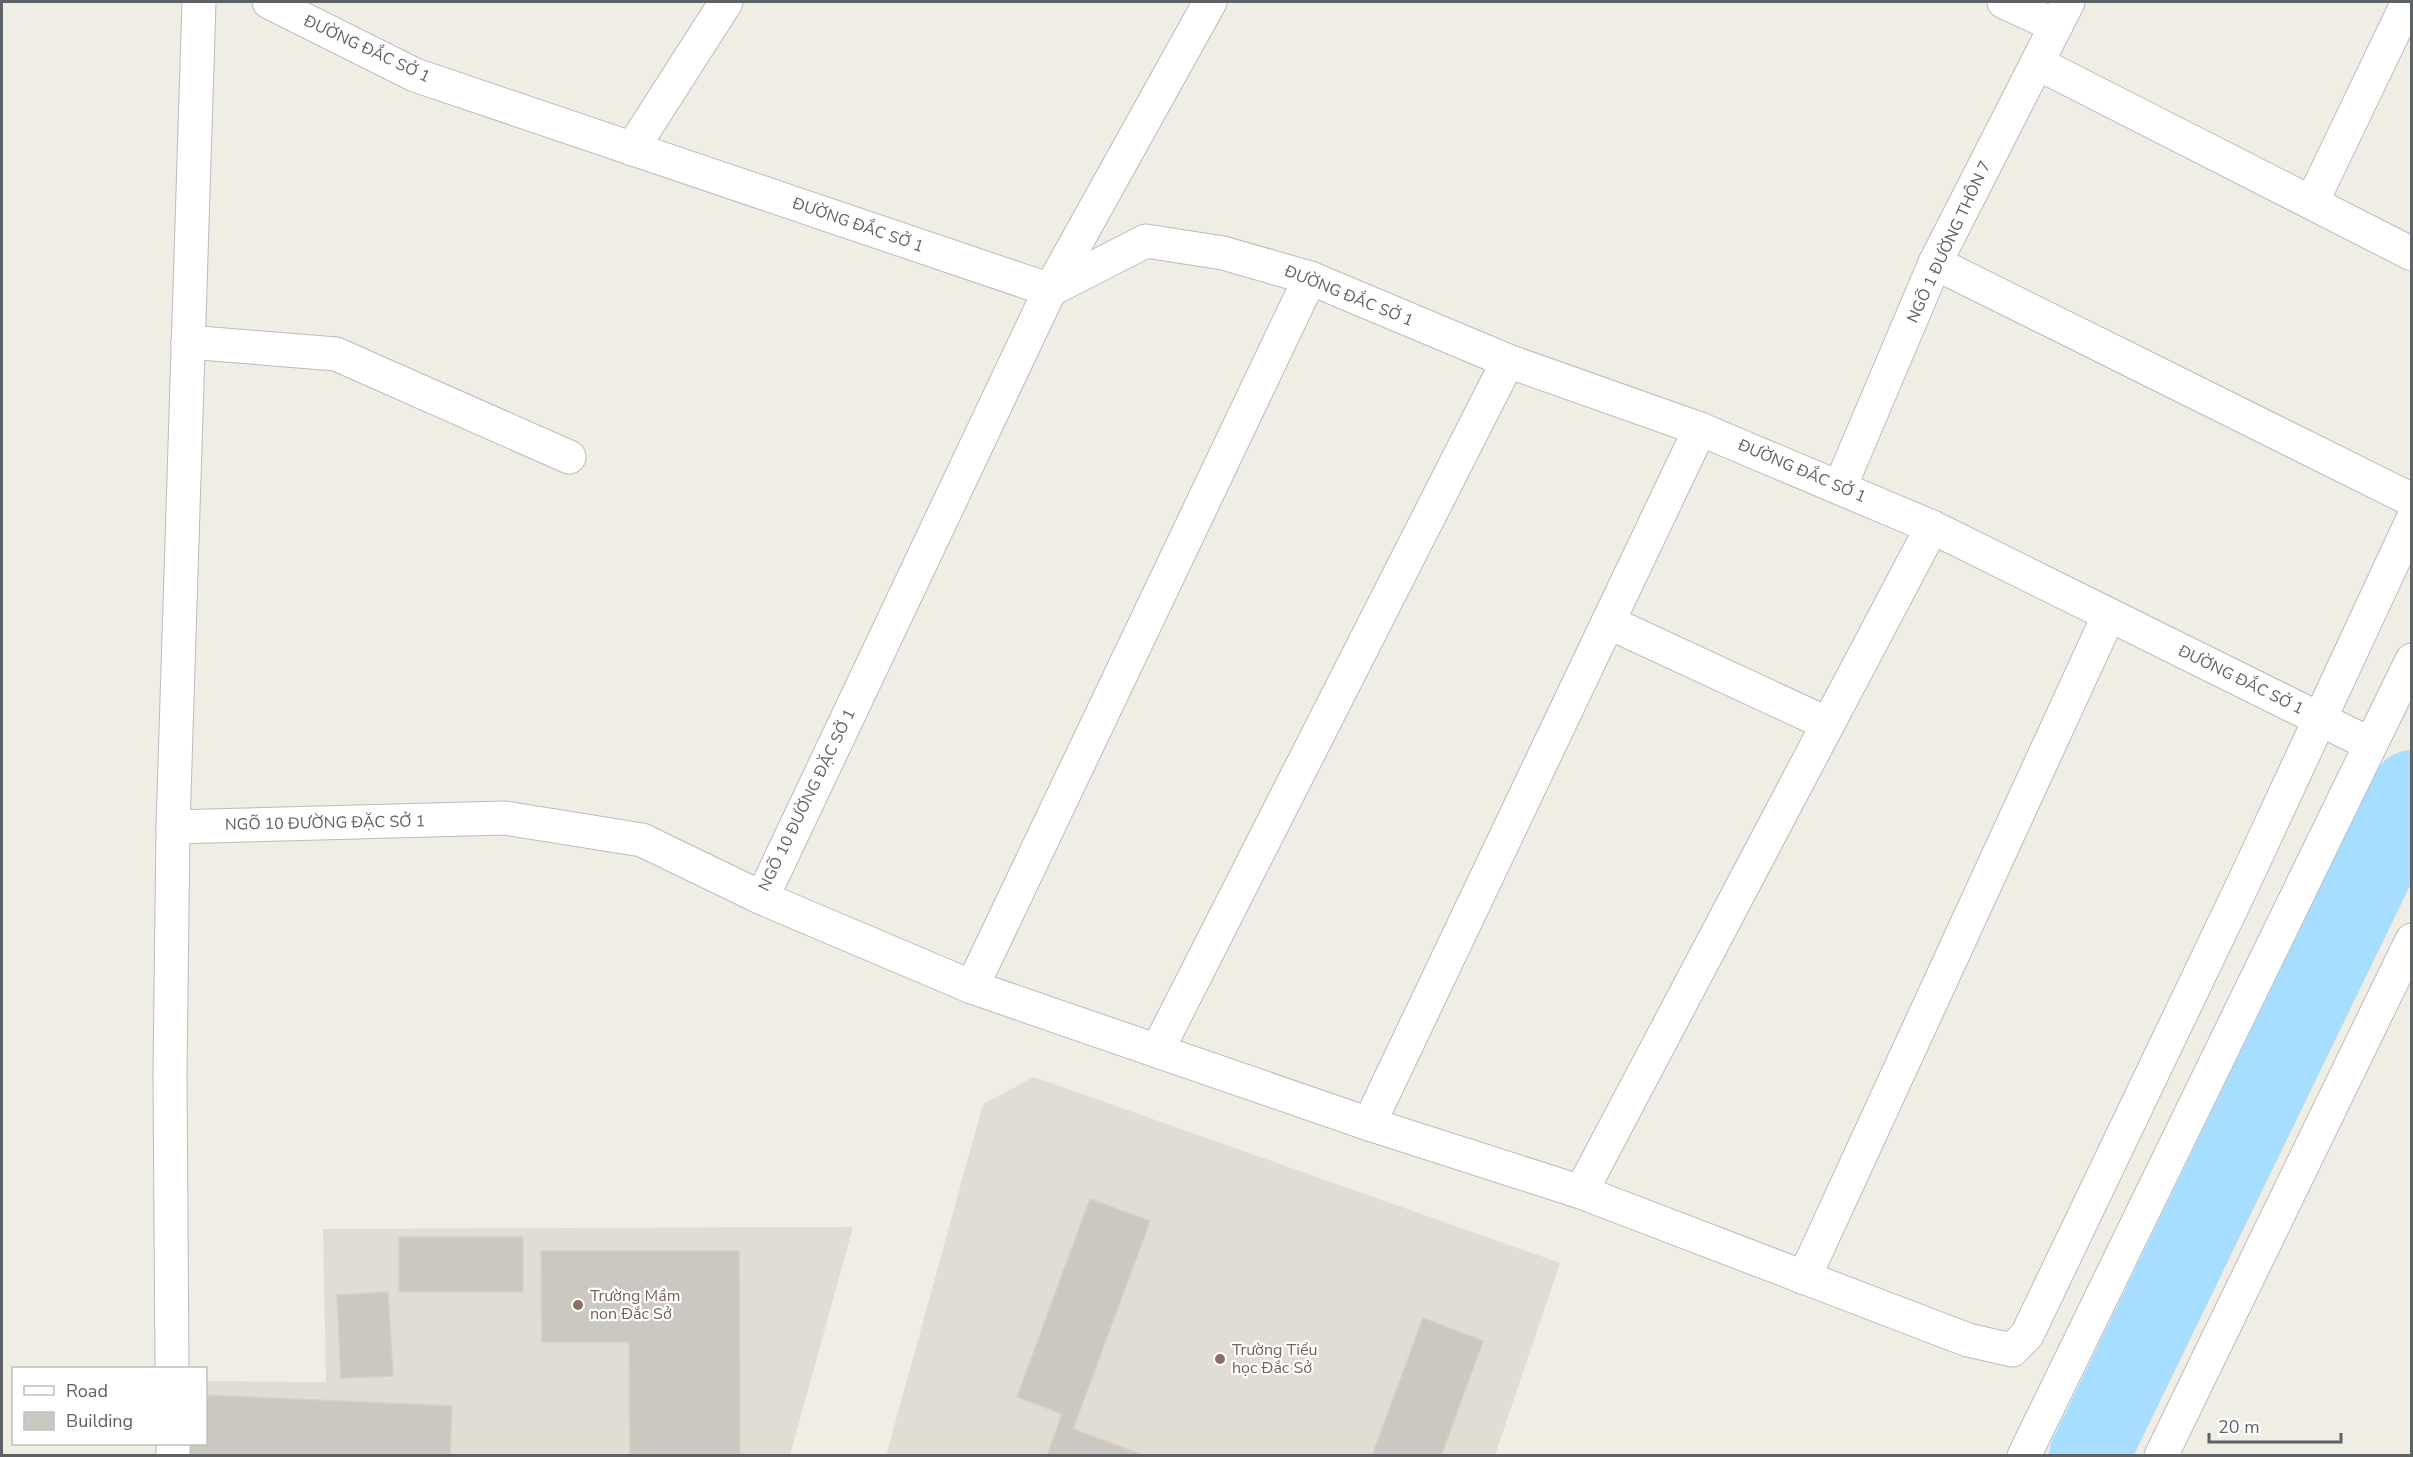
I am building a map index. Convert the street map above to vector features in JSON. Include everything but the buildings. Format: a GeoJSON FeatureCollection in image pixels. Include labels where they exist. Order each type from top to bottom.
{"type":"FeatureCollection","features":[{"type":"Feature","properties":{"kind":"street"},"geometry":{"type":"LineString","coordinates":[[172,1367],[170,1074],[173,827],[199,2]]}},
{"type":"Feature","properties":{"kind":"street","name":"ĐƯỜNG ĐẮC SỞ 1"},"geometry":{"type":"LineString","coordinates":[[269,2],[416,75],[1050,290],[1146,241],[1223,253],[1310,278],[1508,361],[1700,429],[1932,527],[2370,744]]}},
{"type":"Feature","properties":{"kind":"street"},"geometry":{"type":"LineString","coordinates":[[632,149],[726,2]]}},
{"type":"Feature","properties":{"kind":"street","name":"NGÕ 10 ĐƯỜNG ĐẶC SỞ 1"},"geometry":{"type":"LineString","coordinates":[[173,827],[505,819],[642,840],[762,898],[1050,290],[1210,2]]}},
{"type":"Feature","properties":{"kind":"street"},"geometry":{"type":"LineString","coordinates":[[2004,2],[2062,14]]}},
{"type":"Feature","properties":{"kind":"street"},"geometry":{"type":"LineString","coordinates":[[2312,202],[2408,2]]}},
{"type":"Feature","properties":{"kind":"street","name":"NGÕ 1 ĐƯỜNG THÔN 7"},"geometry":{"type":"LineString","coordinates":[[1840,487],[1935,263],[2062,14]]}},
{"type":"Feature","properties":{"kind":"street"},"geometry":{"type":"LineString","coordinates":[[2037,63],[2412,254]]}},
{"type":"Feature","properties":{"kind":"street"},"geometry":{"type":"LineString","coordinates":[[1935,263],[2412,500]]}},
{"type":"Feature","properties":{"kind":"street"},"geometry":{"type":"LineString","coordinates":[[972,987],[1310,278]]}},
{"type":"Feature","properties":{"kind":"street"},"geometry":{"type":"LineString","coordinates":[[188,342],[336,354],[569,457]]}},
{"type":"Feature","properties":{"kind":"street"},"geometry":{"type":"LineString","coordinates":[[1157,1051],[1508,361]]}},
{"type":"Feature","properties":{"kind":"street"},"geometry":{"type":"LineString","coordinates":[[1369,1124],[1700,429]]}},
{"type":"Feature","properties":{"kind":"street"},"geometry":{"type":"LineString","coordinates":[[762,898],[972,987],[1369,1124],[1581,1192],[1968,1340],[2012,1350],[2027,1335],[2127,1128],[2412,521]]}},
{"type":"Feature","properties":{"kind":"street"},"geometry":{"type":"LineString","coordinates":[[1581,1192],[1932,527]]}},
{"type":"Feature","properties":{"kind":"street"},"geometry":{"type":"LineString","coordinates":[[1804,1278],[2109,615]]}},
{"type":"Feature","properties":{"kind":"street"},"geometry":{"type":"LineString","coordinates":[[1608,622],[1828,724]]}},
{"type":"Feature","properties":{"kind":"street"},"geometry":{"type":"LineString","coordinates":[[2024,1455],[2412,660]]}},
{"type":"Feature","properties":{"kind":"street"},"geometry":{"type":"LineString","coordinates":[[2161,1455],[2412,940]]}},
{"type":"Feature","properties":{"kind":"shaded area","name":"Trường Tiểu học Đắc Sở"},"geometry":{"type":"Polygon","coordinates":[[[1034,1077],[1560,1263],[1495,1455],[886,1456],[983,1104],[1034,1077]]]}},
{"type":"Feature","properties":{"kind":"shaded area","name":"Trường Mầm non Đắc Sở"},"geometry":{"type":"Polygon","coordinates":[[[853,1227],[790,1455],[185,1456],[185,1445],[207,1445],[207,1381],[326,1382],[323,1229],[853,1227]]]}},
{"type":"Feature","properties":{"kind":"waterway"},"geometry":{"type":"LineString","coordinates":[[2089,1456],[2412,790]]}},
{"type":"Feature","properties":{"kind":"place","name":"Trường Mầm non Đắc Sở"},"geometry":{"type":"Point","coordinates":[578,1305]}},
{"type":"Feature","properties":{"kind":"place","name":"Trường Tiểu học Đắc Sở"},"geometry":{"type":"Point","coordinates":[1220,1359]}}]}
